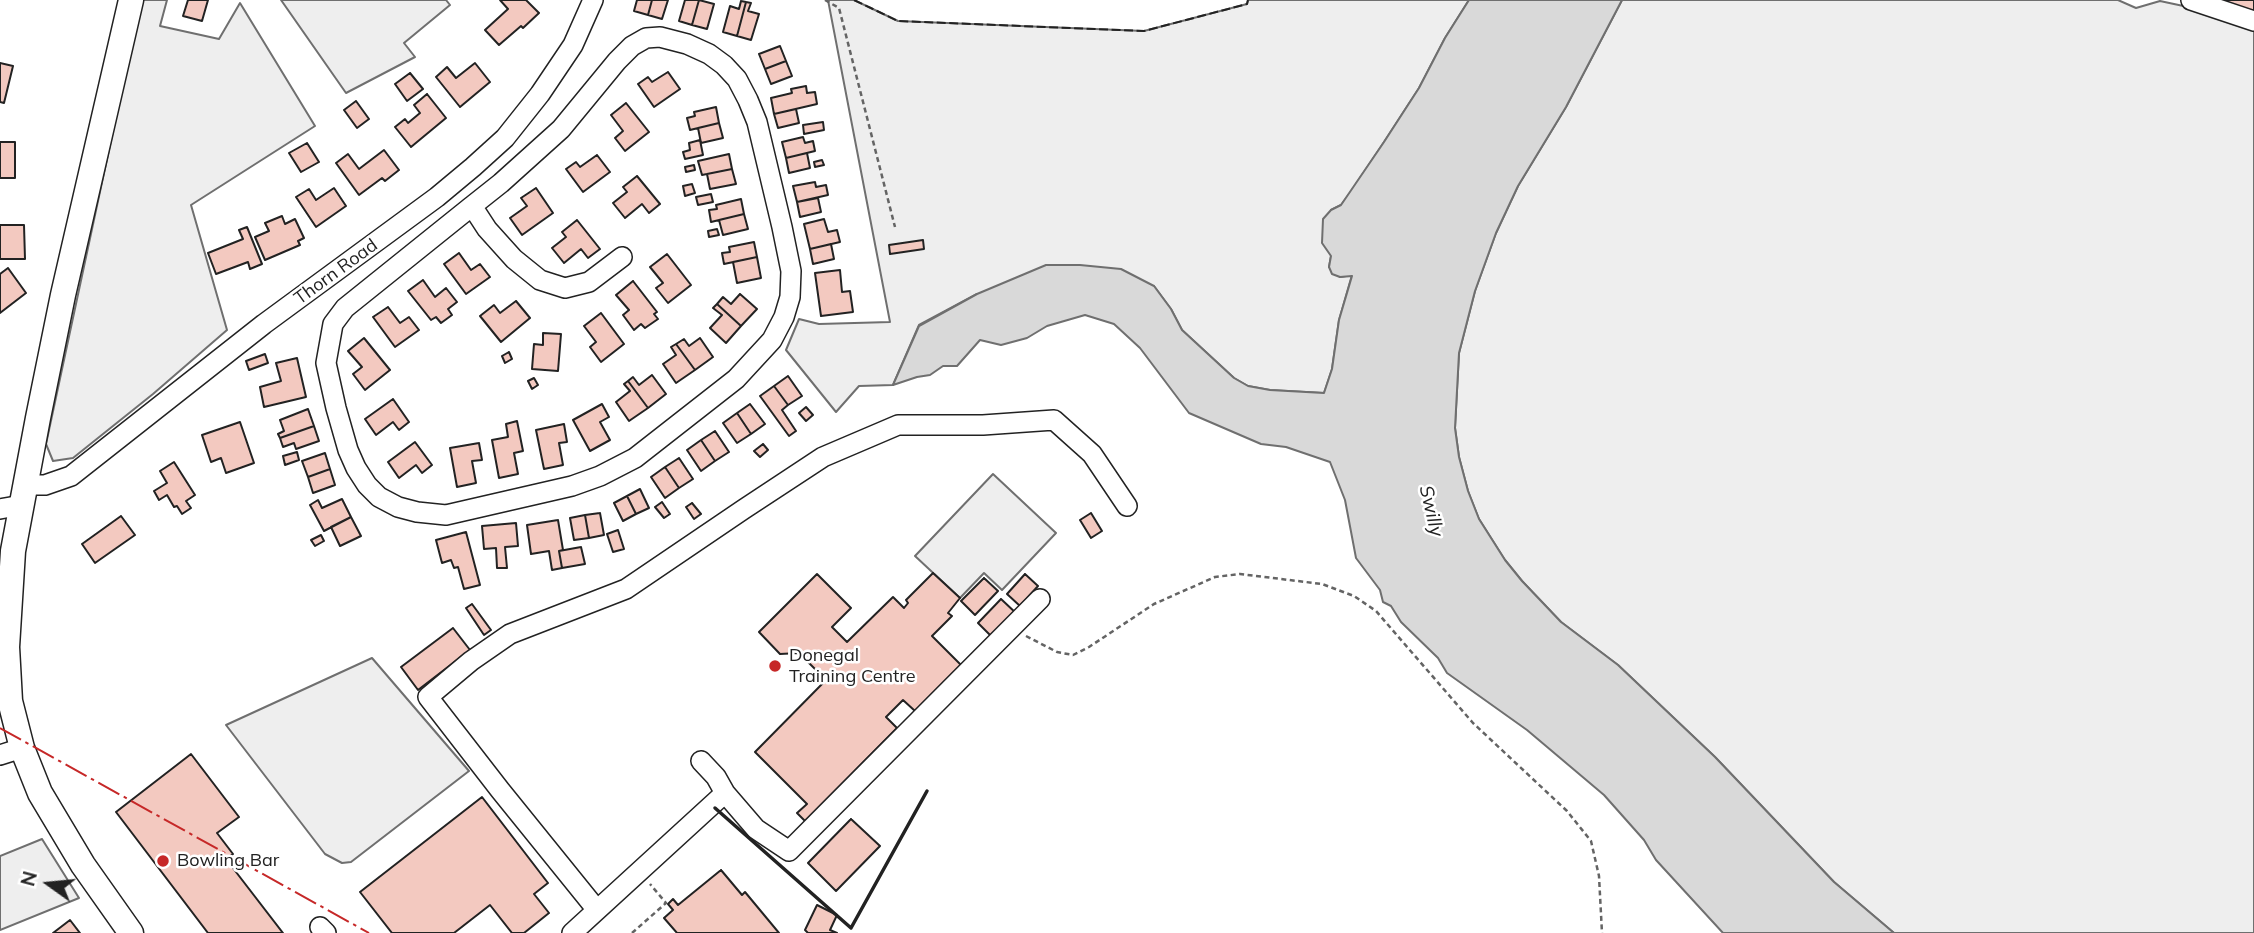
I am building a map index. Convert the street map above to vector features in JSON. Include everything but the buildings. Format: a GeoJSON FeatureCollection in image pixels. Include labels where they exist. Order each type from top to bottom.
{"type":"FeatureCollection","features":[{"type":"Feature","properties":{"kind":"main road"},"geometry":{"type":"LineString","coordinates":[[131,0],[16,500],[7,647],[11,752],[131,933]]}},
{"type":"Feature","properties":{"kind":"street","name":"Thorn Road"},"geometry":{"type":"LineString","coordinates":[[16,500],[45,485],[71,477],[264,324],[437,197],[505,138],[540,94],[573,45],[593,0]]}},
{"type":"Feature","properties":{"kind":"street"},"geometry":{"type":"LineString","coordinates":[[2190,0],[2254,21]]}},
{"type":"Feature","properties":{"kind":"street"},"geometry":{"type":"LineString","coordinates":[[660,37],[687,44],[709,54],[737,79],[757,122],[791,271],[790,297],[784,317],[772,340],[736,379],[635,458],[600,476],[572,486],[446,515],[398,508],[379,497],[368,485],[348,450],[326,363],[329,339],[333,324],[345,308],[472,205],[501,183],[561,129],[632,46],[646,38],[660,37]]}},
{"type":"Feature","properties":{"kind":"street"},"geometry":{"type":"LineString","coordinates":[[505,138],[524,160]]}},
{"type":"Feature","properties":{"kind":"street"},"geometry":{"type":"LineString","coordinates":[[472,205],[487,229],[514,259],[540,280],[565,288],[589,282],[622,257]]}},
{"type":"Feature","properties":{"kind":"street"},"geometry":{"type":"LineString","coordinates":[[597,910],[428,697],[471,661],[510,634],[626,589],[823,457],[898,425],[983,425],[1054,420],[1092,454],[1127,506]]}},
{"type":"Feature","properties":{"kind":"street"},"geometry":{"type":"LineString","coordinates":[[701,761],[756,828],[789,851],[1040,599]]}},
{"type":"Feature","properties":{"kind":"street"},"geometry":{"type":"LineString","coordinates":[[572,933],[725,793]]}},
{"type":"Feature","properties":{"kind":"path"},"geometry":{"type":"LineString","coordinates":[[825,0],[839,8],[895,227]]}},
{"type":"Feature","properties":{"kind":"path"},"geometry":{"type":"LineString","coordinates":[[1011,627],[1040,645],[1073,655],[1154,604],[1215,578],[1240,574],[1286,579],[1322,584],[1354,596],[1376,611],[1473,723],[1567,811],[1591,841],[1599,876],[1602,933]]}},
{"type":"Feature","properties":{"kind":"path"},"geometry":{"type":"LineString","coordinates":[[632,933],[666,903],[646,880]]}},
{"type":"Feature","properties":{"kind":"shaded area"},"geometry":{"type":"Polygon","coordinates":[[[141,0],[167,0],[160,26],[219,39],[240,3],[315,126],[191,205],[227,330],[73,458],[53,461],[46,444],[141,0]]]}},
{"type":"Feature","properties":{"kind":"shaded area"},"geometry":{"type":"Polygon","coordinates":[[[281,0],[446,0],[450,5],[404,43],[415,57],[346,93],[281,0]]]}},
{"type":"Feature","properties":{"kind":"shaded area"},"geometry":{"type":"Polygon","coordinates":[[[828,0],[854,0],[898,21],[1144,31],[1247,4],[1248,0],[1469,0],[1419,88],[1384,142],[1341,205],[1331,210],[1329,267],[1340,277],[1352,275],[1339,320],[1332,369],[1324,393],[1270,390],[1248,386],[1234,378],[1182,330],[1154,286],[977,294],[919,325],[893,385],[859,386],[836,412],[786,350],[799,319],[819,324],[890,322],[828,0]]]}},
{"type":"Feature","properties":{"kind":"shaded area"},"geometry":{"type":"Polygon","coordinates":[[[1622,0],[2118,0],[2136,8],[2160,1],[2216,13],[2254,28],[2254,933],[1894,933],[1834,882],[1715,757],[1618,665],[1561,622],[1505,560],[1479,519],[1459,457],[1455,428],[1459,353],[1475,291],[1496,233],[1518,186],[1566,107],[1622,0]]]}},
{"type":"Feature","properties":{"kind":"shaded area"},"geometry":{"type":"Polygon","coordinates":[[[993,474],[1056,533],[1002,590],[984,573],[960,598],[915,556],[993,474]]]}},
{"type":"Feature","properties":{"kind":"shaded area"},"geometry":{"type":"Polygon","coordinates":[[[372,658],[469,771],[351,862],[342,863],[325,854],[226,725],[372,658]]]}},
{"type":"Feature","properties":{"kind":"shaded area"},"geometry":{"type":"Polygon","coordinates":[[[42,839],[79,898],[0,930],[0,856],[42,839]]]}},
{"type":"Feature","properties":{"kind":"water","name":"Swilly"},"geometry":{"type":"Polygon","coordinates":[[[1469,0],[1622,0],[1566,107],[1518,186],[1496,233],[1475,291],[1459,353],[1455,428],[1459,457],[1479,519],[1505,560],[1561,622],[1618,665],[1715,757],[1834,882],[1894,933],[1723,933],[1656,860],[1644,840],[1604,795],[1527,730],[1447,673],[1438,658],[1401,622],[1391,606],[1383,602],[1380,590],[1356,558],[1345,500],[1330,462],[1286,447],[1261,444],[1189,413],[1140,348],[1114,324],[1085,315],[1047,326],[1027,338],[1001,345],[980,340],[957,366],[943,366],[930,375],[893,385],[919,326],[977,294],[1046,265],[1080,265],[1121,269],[1154,286],[1182,330],[1234,378],[1248,386],[1324,393],[1332,369],[1339,320],[1352,276],[1340,277],[1332,274],[1329,267],[1331,256],[1322,243],[1323,219],[1331,210],[1341,205],[1384,142],[1419,88],[1469,0]]]}},
{"type":"Feature","properties":{"kind":"fence"},"geometry":{"type":"LineString","coordinates":[[854,0],[898,21],[1144,31],[1247,4],[1248,0]]}},
{"type":"Feature","properties":{"kind":"wall"},"geometry":{"type":"LineString","coordinates":[[715,808],[851,928],[927,791]]}},
{"type":"Feature","properties":{"kind":"power"},"geometry":{"type":"LineString","coordinates":[[0,728],[369,933]]}},
{"type":"Feature","properties":{"kind":"place","name":"Donegal Training Centre"},"geometry":{"type":"Point","coordinates":[775,666]}},
{"type":"Feature","properties":{"kind":"place","name":"Bowling Bar"},"geometry":{"type":"Point","coordinates":[163,861]}}]}
